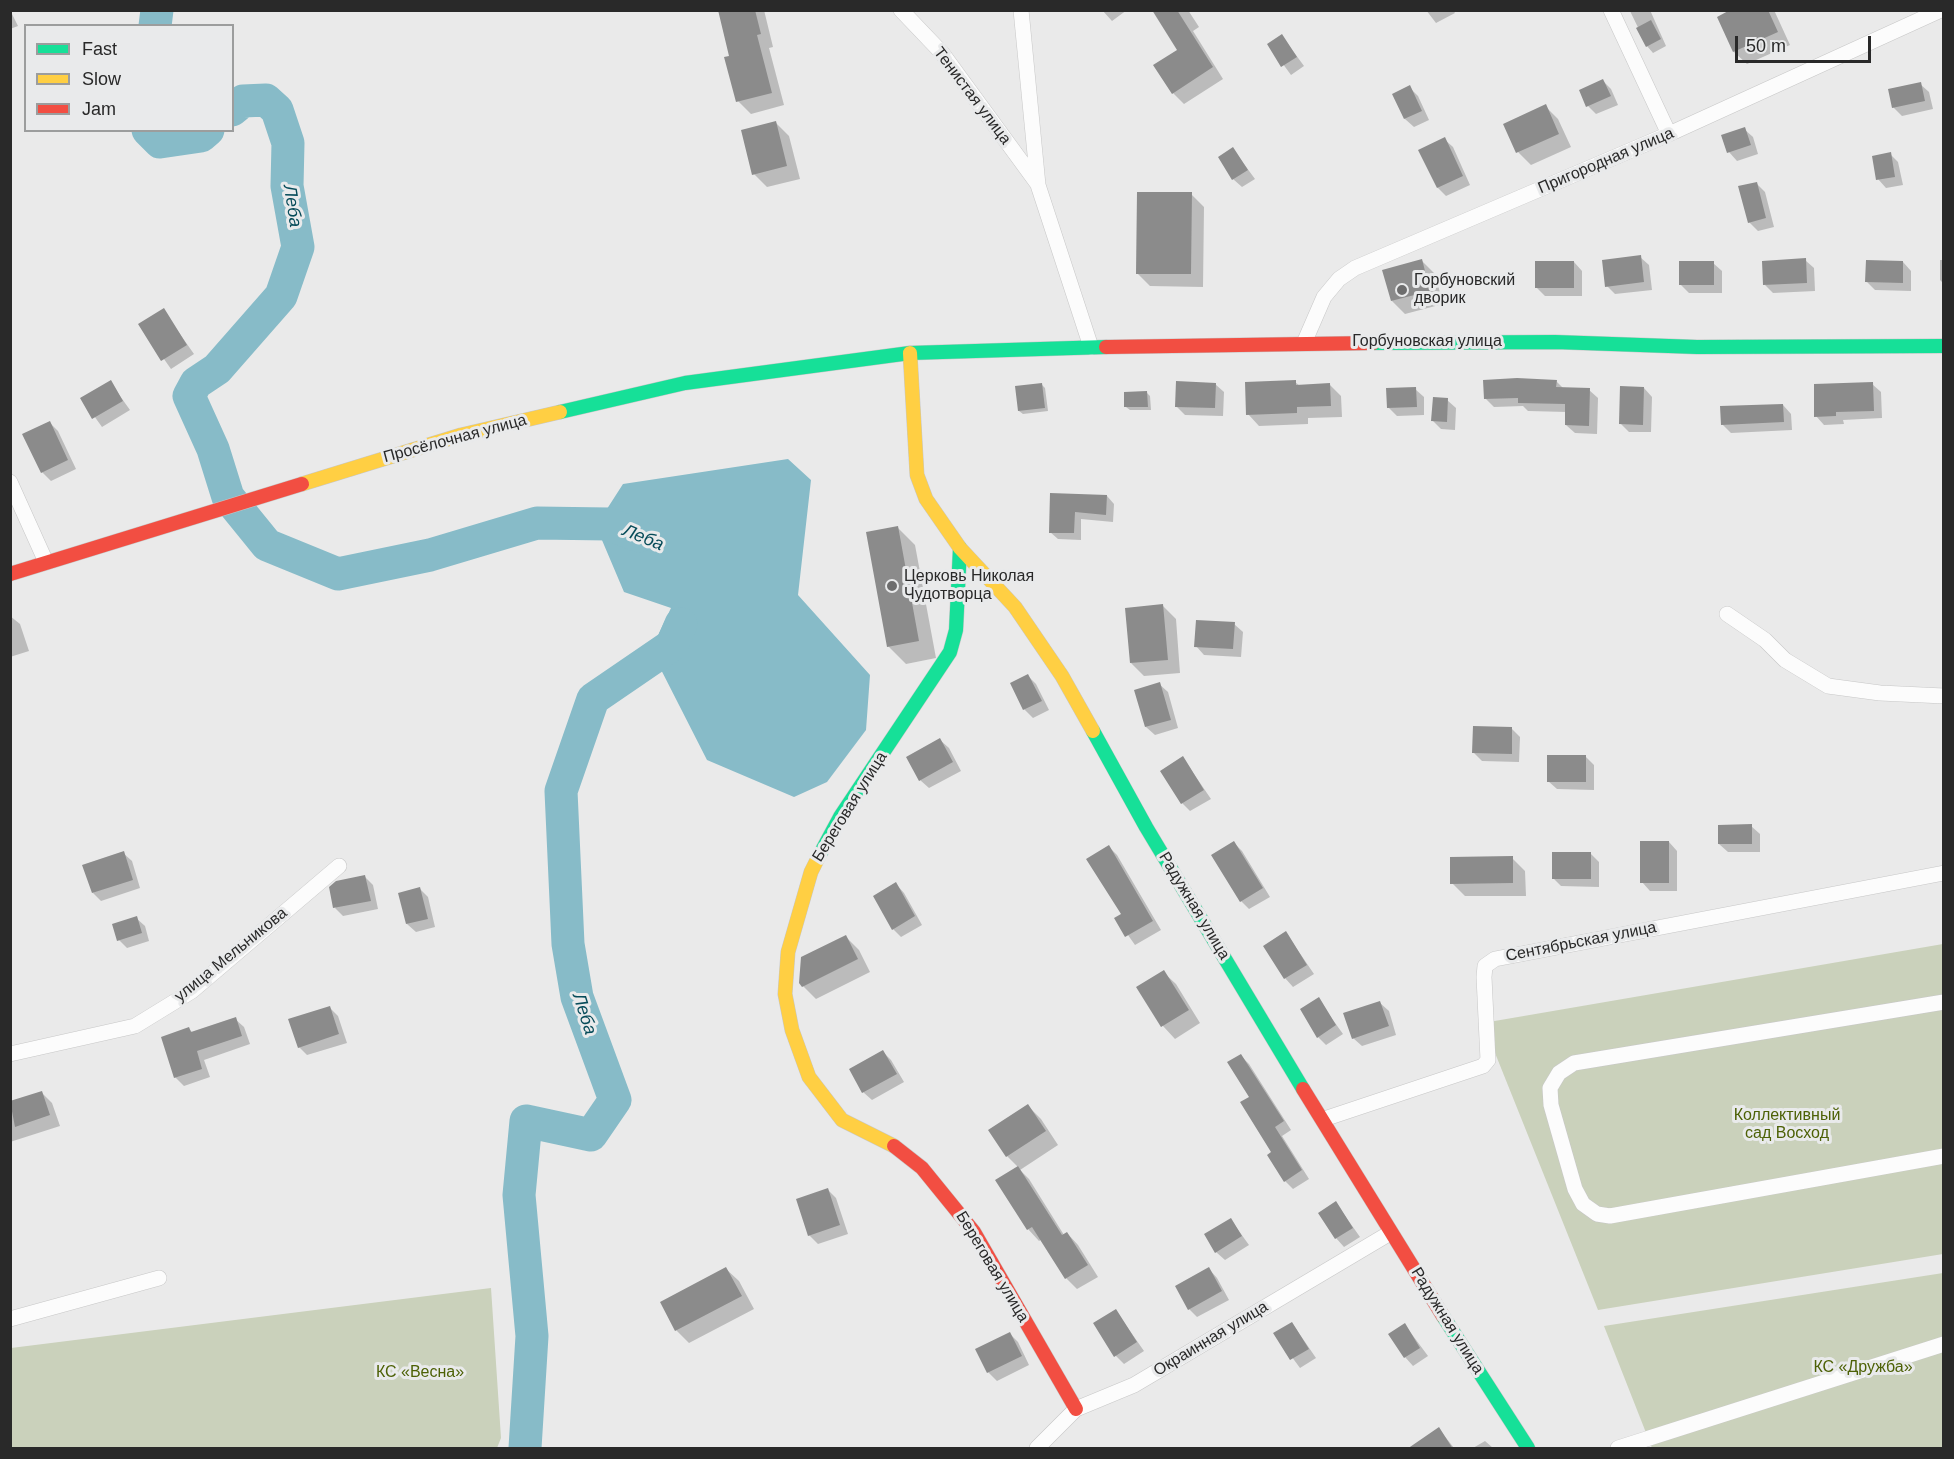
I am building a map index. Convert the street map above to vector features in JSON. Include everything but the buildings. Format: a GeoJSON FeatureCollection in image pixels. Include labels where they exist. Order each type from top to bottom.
{"type":"FeatureCollection","features":[{"type":"Feature","properties":{"kind":"street","name":"Тенистая улица"},"geometry":{"type":"LineString","coordinates":[[901,10],[942,52],[1038,185]]}},
{"type":"Feature","properties":{"kind":"street"},"geometry":{"type":"LineString","coordinates":[[1021,10],[1038,185],[1091,347]]}},
{"type":"Feature","properties":{"kind":"street"},"geometry":{"type":"LineString","coordinates":[[1611,10],[1669,134]]}},
{"type":"Feature","properties":{"kind":"street","name":"Пригородная улица"},"geometry":{"type":"LineString","coordinates":[[1304,343],[1324,297],[1339,279],[1355,268],[1669,134],[1941,10]]}},
{"type":"Feature","properties":{"kind":"street","name":"Горбуновская улица"},"geometry":{"type":"LineString","coordinates":[[910,353],[1304,343],[1555,342],[1697,347],[1944,346]]}},
{"type":"Feature","properties":{"kind":"street","name":"Просёлочная улица"},"geometry":{"type":"LineString","coordinates":[[10,574],[461,435],[685,383],[910,353]]}},
{"type":"Feature","properties":{"kind":"street","name":"Радужная улица"},"geometry":{"type":"LineString","coordinates":[[910,353],[917,476],[926,499],[960,548],[1015,607],[1062,676],[1146,827],[1324,1119],[1390,1233],[1528,1449]]}},
{"type":"Feature","properties":{"kind":"street"},"geometry":{"type":"LineString","coordinates":[[10,482],[46,562]]}},
{"type":"Feature","properties":{"kind":"street","name":"Береговая улица"},"geometry":{"type":"LineString","coordinates":[[960,548],[956,630],[950,652],[840,817],[815,862],[788,952],[785,994],[792,1030],[809,1077],[842,1120],[899,1149],[922,1168],[951,1202],[974,1232],[1076,1409]]}},
{"type":"Feature","properties":{"kind":"street"},"geometry":{"type":"LineString","coordinates":[[1727,614],[1765,640],[1785,660],[1828,686],[1880,693],[1944,696]]}},
{"type":"Feature","properties":{"kind":"street","name":"улица Мельникова"},"geometry":{"type":"LineString","coordinates":[[10,1054],[135,1026],[192,991],[339,866]]}},
{"type":"Feature","properties":{"kind":"street","name":"Сентябрьская улица"},"geometry":{"type":"LineString","coordinates":[[1324,1119],[1483,1066],[1488,1060],[1485,966],[1495,959],[1944,873]]}},
{"type":"Feature","properties":{"kind":"street"},"geometry":{"type":"LineString","coordinates":[[1944,1002],[1574,1063],[1559,1073],[1550,1088],[1551,1105],[1575,1189],[1583,1203],[1597,1214],[1610,1216],[1944,1156]]}},
{"type":"Feature","properties":{"kind":"street","name":"Окраинная улица"},"geometry":{"type":"LineString","coordinates":[[1037,1449],[1076,1409],[1134,1385],[1390,1233]]}},
{"type":"Feature","properties":{"kind":"street"},"geometry":{"type":"LineString","coordinates":[[10,1319],[159,1278]]}},
{"type":"Feature","properties":{"kind":"street"},"geometry":{"type":"LineString","coordinates":[[1617,1449],[1944,1344]]}},
{"type":"Feature","properties":{"kind":"green space","name":"Коллективный сад Восход"},"geometry":{"type":"Polygon","coordinates":[[[1943,944],[1943,1254],[1598,1310],[1483,1023],[1943,944]]]}},
{"type":"Feature","properties":{"kind":"green space","name":"КС «Дружба»"},"geometry":{"type":"Polygon","coordinates":[[[1943,1273],[1943,1448],[1652,1448],[1604,1326],[1943,1273]]]}},
{"type":"Feature","properties":{"kind":"green space","name":"КС «Весна»"},"geometry":{"type":"Polygon","coordinates":[[[491,1288],[501,1438],[497,1448],[11,1448],[11,1348],[491,1288]]]}},
{"type":"Feature","properties":{"kind":"water"},"geometry":{"type":"Polygon","coordinates":[[[788,459],[811,480],[798,595],[870,675],[866,730],[827,782],[794,797],[707,760],[651,650],[671,608],[624,592],[596,526],[623,484],[788,459]]]}},
{"type":"Feature","properties":{"kind":"waterway","name":"Леба"},"geometry":{"type":"LineString","coordinates":[[155,24],[157,10]]}},
{"type":"Feature","properties":{"kind":"waterway","name":"Леба"},"geometry":{"type":"LineString","coordinates":[[234,108],[243,101],[266,100],[277,110],[288,143],[287,186],[298,247],[281,296],[217,369],[196,383],[189,396],[213,449],[228,497],[267,545],[338,574],[430,555],[537,523],[609,524],[639,536]]}},
{"type":"Feature","properties":{"kind":"waterway","name":"Леба"},"geometry":{"type":"LineString","coordinates":[[150,132],[160,142],[201,136],[206,132]]}},
{"type":"Feature","properties":{"kind":"waterway","name":"Леба"},"geometry":{"type":"LineString","coordinates":[[525,1448],[532,1336],[519,1195],[526,1121],[591,1135],[615,1100],[577,997],[568,944],[561,791],[593,699],[672,645],[681,624]]}},
{"type":"Feature","properties":{"kind":"traffic: fast"},"geometry":{"type":"LineString","coordinates":[[1373,343],[1555,342],[1697,347],[1944,346]]}},
{"type":"Feature","properties":{"kind":"traffic: fast"},"geometry":{"type":"LineString","coordinates":[[560,412],[685,383],[910,353],[1106,347]]}},
{"type":"Feature","properties":{"kind":"traffic: fast"},"geometry":{"type":"LineString","coordinates":[[819,856],[840,817],[950,652],[956,630],[960,548]]}},
{"type":"Feature","properties":{"kind":"traffic: fast"},"geometry":{"type":"LineString","coordinates":[[1093,731],[1146,827],[1303,1089]]}},
{"type":"Feature","properties":{"kind":"traffic: fast"},"geometry":{"type":"LineString","coordinates":[[1443,1316],[1528,1448]]}},
{"type":"Feature","properties":{"kind":"traffic: slow"},"geometry":{"type":"LineString","coordinates":[[910,353],[917,475],[926,499],[960,548],[1015,607],[1062,676],[1093,731]]}},
{"type":"Feature","properties":{"kind":"traffic: slow"},"geometry":{"type":"LineString","coordinates":[[302,484],[461,435],[560,412]]}},
{"type":"Feature","properties":{"kind":"traffic: slow"},"geometry":{"type":"LineString","coordinates":[[819,856],[811,872],[788,952],[785,994],[792,1030],[809,1077],[842,1120],[894,1146]]}},
{"type":"Feature","properties":{"kind":"traffic: jam"},"geometry":{"type":"LineString","coordinates":[[1106,347],[1373,343]]}},
{"type":"Feature","properties":{"kind":"traffic: jam"},"geometry":{"type":"LineString","coordinates":[[10,574],[302,484]]}},
{"type":"Feature","properties":{"kind":"traffic: jam"},"geometry":{"type":"LineString","coordinates":[[1303,1089],[1443,1316]]}},
{"type":"Feature","properties":{"kind":"traffic: jam"},"geometry":{"type":"LineString","coordinates":[[894,1146],[922,1168],[974,1232],[1076,1409]]}},
{"type":"Feature","properties":{"kind":"place","name":"Горбуновский дворик"},"geometry":{"type":"Point","coordinates":[1402,290]}},
{"type":"Feature","properties":{"kind":"place","name":"Церковь Николая Чудотворца"},"geometry":{"type":"Point","coordinates":[892,586]}}]}
